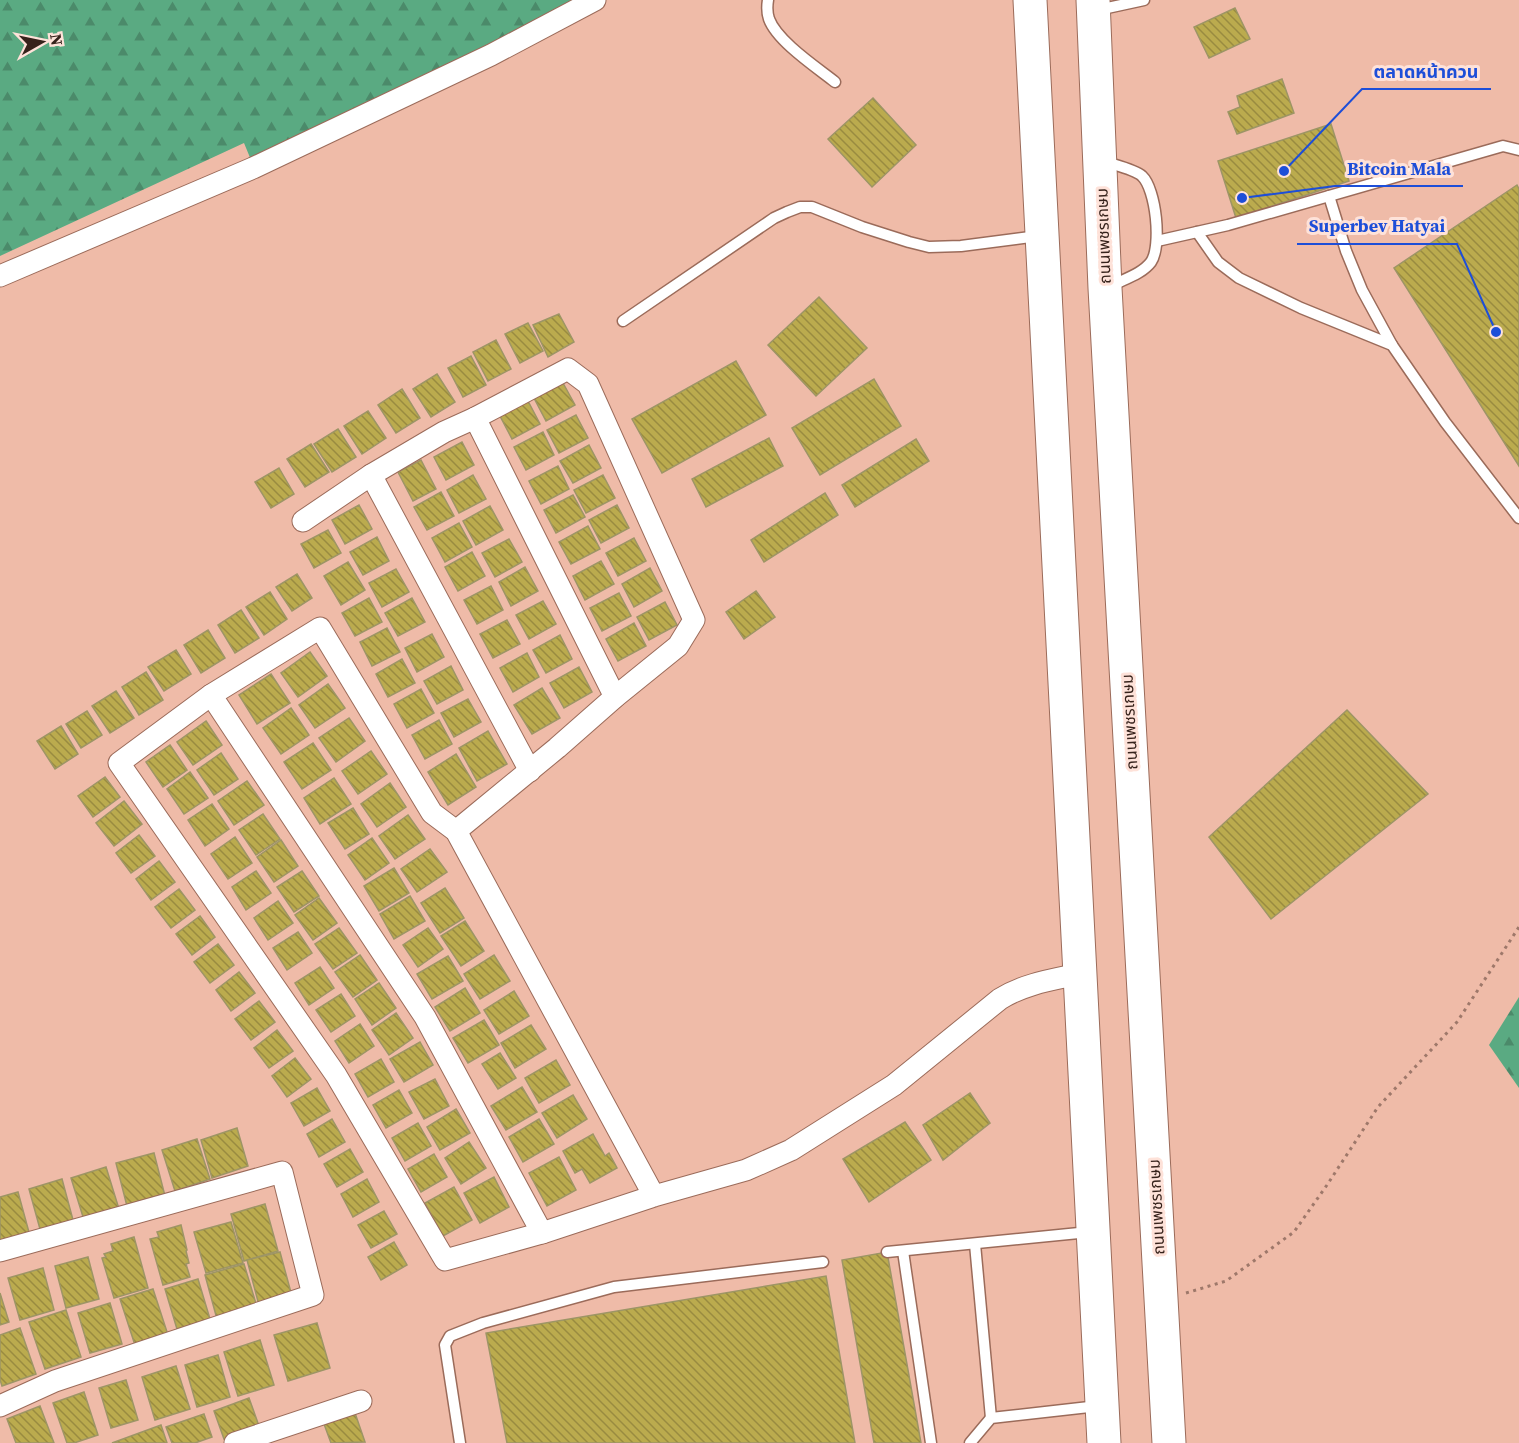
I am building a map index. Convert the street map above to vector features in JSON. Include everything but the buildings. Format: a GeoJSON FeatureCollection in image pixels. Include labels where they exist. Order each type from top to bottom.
{"type":"FeatureCollection","features":[{"type":"Feature","properties":{"kind":"highway"},"geometry":{"type":"LineString","coordinates":[[1030,0],[1104,1443]]}},
{"type":"Feature","properties":{"kind":"highway","name":"ถนนเพชรเกษม"},"geometry":{"type":"LineString","coordinates":[[1093,5],[1105,288],[1169,1443]]}},
{"type":"Feature","properties":{"kind":"street"},"geometry":{"type":"LineString","coordinates":[[0,276],[253,168],[491,55],[595,0]]}},
{"type":"Feature","properties":{"kind":"street"},"geometry":{"type":"LineString","coordinates":[[303,521],[371,475],[444,432],[568,369],[588,384],[694,620],[678,646],[456,831]]}},
{"type":"Feature","properties":{"kind":"street"},"geometry":{"type":"LineString","coordinates":[[475,418],[615,697]]}},
{"type":"Feature","properties":{"kind":"street"},"geometry":{"type":"LineString","coordinates":[[371,475],[530,771]]}},
{"type":"Feature","properties":{"kind":"street"},"geometry":{"type":"LineString","coordinates":[[654,1196],[456,831],[432,813],[320,628],[211,695],[119,763],[336,1075],[445,1260],[542,1233],[654,1196],[746,1170],[790,1150],[894,1085],[1000,999],[1037,983],[1079,974]]}},
{"type":"Feature","properties":{"kind":"street"},"geometry":{"type":"LineString","coordinates":[[211,695],[425,1017],[542,1233]]}},
{"type":"Feature","properties":{"kind":"street"},"geometry":{"type":"LineString","coordinates":[[0,1251],[282,1172],[313,1295],[55,1381],[0,1406]]}},
{"type":"Feature","properties":{"kind":"street"},"geometry":{"type":"LineString","coordinates":[[235,1443],[361,1401]]}},
{"type":"Feature","properties":{"kind":"lane"},"geometry":{"type":"LineString","coordinates":[[768,0],[769,20],[777,33],[835,82]]}},
{"type":"Feature","properties":{"kind":"lane"},"geometry":{"type":"LineString","coordinates":[[1093,5],[1144,0]]}},
{"type":"Feature","properties":{"kind":"lane"},"geometry":{"type":"LineString","coordinates":[[1157,241],[1228,225],[1503,147],[1519,150]]}},
{"type":"Feature","properties":{"kind":"lane"},"geometry":{"type":"LineString","coordinates":[[1100,160],[1144,178],[1152,196],[1157,219],[1155,254],[1150,263],[1136,273],[1105,288]]}},
{"type":"Feature","properties":{"kind":"lane"},"geometry":{"type":"LineString","coordinates":[[1329,196],[1362,291],[1392,345],[1445,422],[1519,518]]}},
{"type":"Feature","properties":{"kind":"lane"},"geometry":{"type":"LineString","coordinates":[[623,321],[774,218],[800,207],[812,207],[872,230],[929,247],[961,246],[1041,236]]}},
{"type":"Feature","properties":{"kind":"lane"},"geometry":{"type":"LineString","coordinates":[[1197,232],[1218,262],[1239,278],[1301,308],[1392,345]]}},
{"type":"Feature","properties":{"kind":"lane"},"geometry":{"type":"LineString","coordinates":[[887,1252],[1093,1232]]}},
{"type":"Feature","properties":{"kind":"lane"},"geometry":{"type":"LineString","coordinates":[[975,1244],[991,1418]]}},
{"type":"Feature","properties":{"kind":"lane"},"geometry":{"type":"LineString","coordinates":[[903,1251],[931,1443]]}},
{"type":"Feature","properties":{"kind":"lane"},"geometry":{"type":"LineString","coordinates":[[460,1443],[445,1345],[450,1336],[483,1323],[614,1287],[823,1262]]}},
{"type":"Feature","properties":{"kind":"lane"},"geometry":{"type":"LineString","coordinates":[[970,1443],[991,1418],[1102,1405]]}},
{"type":"Feature","properties":{"kind":"path"},"geometry":{"type":"LineString","coordinates":[[1161,1291],[1184,1294],[1226,1281],[1294,1232],[1378,1107],[1457,1022],[1519,927]]}},
{"type":"Feature","properties":{"kind":"green space"},"geometry":{"type":"Polygon","coordinates":[[[0,0],[588,0],[251,160],[244,143],[0,256],[0,0]]]}},
{"type":"Feature","properties":{"kind":"green space"},"geometry":{"type":"Polygon","coordinates":[[[1519,997],[1519,1088],[1489,1045],[1519,997]]]}},
{"type":"Feature","properties":{"kind":"place","name":"ตลาดหน้าควน"},"geometry":{"type":"Point","coordinates":[1284,171]}},
{"type":"Feature","properties":{"kind":"place","name":"Bitcoin Mala"},"geometry":{"type":"Point","coordinates":[1242,198]}},
{"type":"Feature","properties":{"kind":"place","name":"Superbev Hatyai"},"geometry":{"type":"Point","coordinates":[1496,332]}}]}
